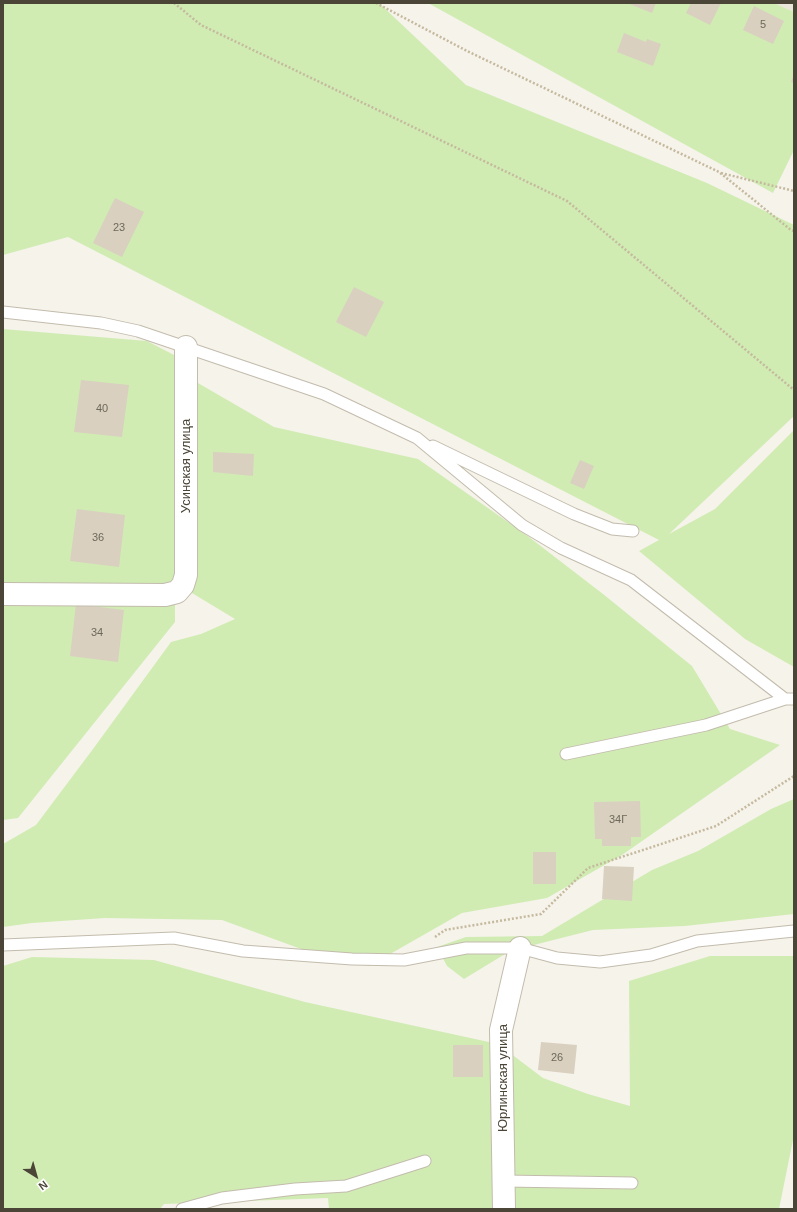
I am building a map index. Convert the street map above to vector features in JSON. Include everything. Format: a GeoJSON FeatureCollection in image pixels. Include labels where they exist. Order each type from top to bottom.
{"type":"FeatureCollection","features":[{"type":"Feature","properties":{"kind":"street","name":"Усинская улица"},"geometry":{"type":"LineString","coordinates":[[3,594],[165,595],[177,592],[183,585],[186,575],[186,347]]}},
{"type":"Feature","properties":{"kind":"street","name":"Юрлинская улица"},"geometry":{"type":"LineString","coordinates":[[504,1209],[501,1030],[520,948]]}},
{"type":"Feature","properties":{"kind":"lane"},"geometry":{"type":"LineString","coordinates":[[3,312],[101,323],[138,331],[324,394],[574,514],[612,529],[633,531]]}},
{"type":"Feature","properties":{"kind":"lane"},"geometry":{"type":"LineString","coordinates":[[416,438],[522,525],[561,548],[631,580],[790,699]]}},
{"type":"Feature","properties":{"kind":"lane"},"geometry":{"type":"LineString","coordinates":[[566,754],[706,725],[790,699]]}},
{"type":"Feature","properties":{"kind":"lane"},"geometry":{"type":"LineString","coordinates":[[3,945],[174,938],[243,951],[352,959],[404,960],[466,948],[520,948],[558,958],[600,962],[651,955],[697,941],[794,931]]}},
{"type":"Feature","properties":{"kind":"lane"},"geometry":{"type":"LineString","coordinates":[[182,1209],[222,1198],[295,1189],[346,1186],[424,1161]]}},
{"type":"Feature","properties":{"kind":"lane"},"geometry":{"type":"LineString","coordinates":[[504,1181],[632,1183]]}},
{"type":"Feature","properties":{"kind":"path"},"geometry":{"type":"LineString","coordinates":[[174,3],[201,25],[567,201],[794,390]]}},
{"type":"Feature","properties":{"kind":"path"},"geometry":{"type":"LineString","coordinates":[[376,3],[467,51],[719,172],[794,191]]}},
{"type":"Feature","properties":{"kind":"path"},"geometry":{"type":"LineString","coordinates":[[719,172],[794,231]]}},
{"type":"Feature","properties":{"kind":"path"},"geometry":{"type":"LineString","coordinates":[[433,938],[445,930],[542,914],[588,868],[716,826],[794,776]]}},
{"type":"Feature","properties":{"kind":"shaded area"},"geometry":{"type":"Polygon","coordinates":[[[774,3],[794,3],[794,12],[774,3]]]}},
{"type":"Feature","properties":{"kind":"green space"},"geometry":{"type":"Polygon","coordinates":[[[3,3],[379,3],[466,85],[707,183],[794,225],[794,416],[669,534],[715,509],[794,430],[794,667],[745,639],[639,551],[659,540],[68,237],[3,255],[3,3]]]}},
{"type":"Feature","properties":{"kind":"green space"},"geometry":{"type":"Polygon","coordinates":[[[428,3],[774,3],[794,12],[794,150],[773,193],[428,3]]]}},
{"type":"Feature","properties":{"kind":"green space"},"geometry":{"type":"Polygon","coordinates":[[[3,329],[147,341],[176,356],[191,379],[274,427],[418,459],[525,534],[603,594],[692,666],[730,729],[780,745],[622,855],[547,898],[462,913],[369,966],[331,960],[222,920],[105,918],[32,923],[3,927],[3,844],[36,825],[171,642],[201,634],[235,619],[182,587],[175,552],[175,622],[18,818],[3,820],[3,329]]]}},
{"type":"Feature","properties":{"kind":"green space"},"geometry":{"type":"Polygon","coordinates":[[[794,799],[794,914],[685,926],[593,930],[510,951],[464,979],[447,966],[437,947],[466,937],[542,936],[652,870],[698,851],[771,809],[794,799]]]}},
{"type":"Feature","properties":{"kind":"green space"},"geometry":{"type":"Polygon","coordinates":[[[710,956],[794,956],[794,1135],[779,1209],[329,1209],[328,1198],[164,1204],[160,1209],[3,1209],[3,966],[32,957],[154,960],[305,1002],[498,1044],[543,1078],[588,1094],[630,1106],[629,981],[710,956]]]}},
{"type":"Feature","properties":{"kind":"building"},"geometry":{"type":"Polygon","coordinates":[[[627,3],[656,3],[652,13],[627,3]]]}},
{"type":"Feature","properties":{"kind":"building"},"geometry":{"type":"Polygon","coordinates":[[[691,3],[721,3],[710,25],[686,13],[691,3]]]}},
{"type":"Feature","properties":{"kind":"building"},"geometry":{"type":"Polygon","coordinates":[[[754,6],[784,21],[773,44],[743,30],[754,6]]]}},
{"type":"Feature","properties":{"kind":"building"},"geometry":{"type":"Polygon","coordinates":[[[624,33],[646,42],[647,39],[661,44],[653,66],[617,52],[624,33]]]}},
{"type":"Feature","properties":{"kind":"building"},"geometry":{"type":"Polygon","coordinates":[[[794,74],[794,83],[791,82],[794,74]]]}},
{"type":"Feature","properties":{"kind":"building"},"geometry":{"type":"Polygon","coordinates":[[[115,198],[144,212],[122,257],[93,243],[115,198]]]}},
{"type":"Feature","properties":{"kind":"building"},"geometry":{"type":"Polygon","coordinates":[[[354,287],[384,302],[366,337],[336,322],[354,287]]]}},
{"type":"Feature","properties":{"kind":"building"},"geometry":{"type":"Polygon","coordinates":[[[81,380],[129,385],[122,437],[74,432],[81,380]]]}},
{"type":"Feature","properties":{"kind":"building"},"geometry":{"type":"Polygon","coordinates":[[[213,452],[254,454],[253,476],[213,472],[213,452]]]}},
{"type":"Feature","properties":{"kind":"building"},"geometry":{"type":"Polygon","coordinates":[[[580,460],[594,466],[584,489],[570,483],[580,460]]]}},
{"type":"Feature","properties":{"kind":"building"},"geometry":{"type":"Polygon","coordinates":[[[77,509],[125,515],[119,567],[70,561],[77,509]]]}},
{"type":"Feature","properties":{"kind":"building"},"geometry":{"type":"Polygon","coordinates":[[[76,604],[124,610],[118,662],[70,656],[76,604]]]}},
{"type":"Feature","properties":{"kind":"building"},"geometry":{"type":"Polygon","coordinates":[[[640,801],[641,837],[631,837],[631,846],[602,846],[602,839],[595,839],[594,802],[640,801]]]}},
{"type":"Feature","properties":{"kind":"building"},"geometry":{"type":"Polygon","coordinates":[[[533,852],[556,852],[556,884],[533,884],[533,852]]]}},
{"type":"Feature","properties":{"kind":"building"},"geometry":{"type":"Polygon","coordinates":[[[604,866],[634,867],[632,901],[602,899],[604,866]]]}},
{"type":"Feature","properties":{"kind":"building"},"geometry":{"type":"Polygon","coordinates":[[[541,1042],[577,1045],[574,1074],[538,1070],[541,1042]]]}},
{"type":"Feature","properties":{"kind":"building"},"geometry":{"type":"Polygon","coordinates":[[[453,1045],[483,1045],[483,1077],[453,1077],[453,1045]]]}}]}
